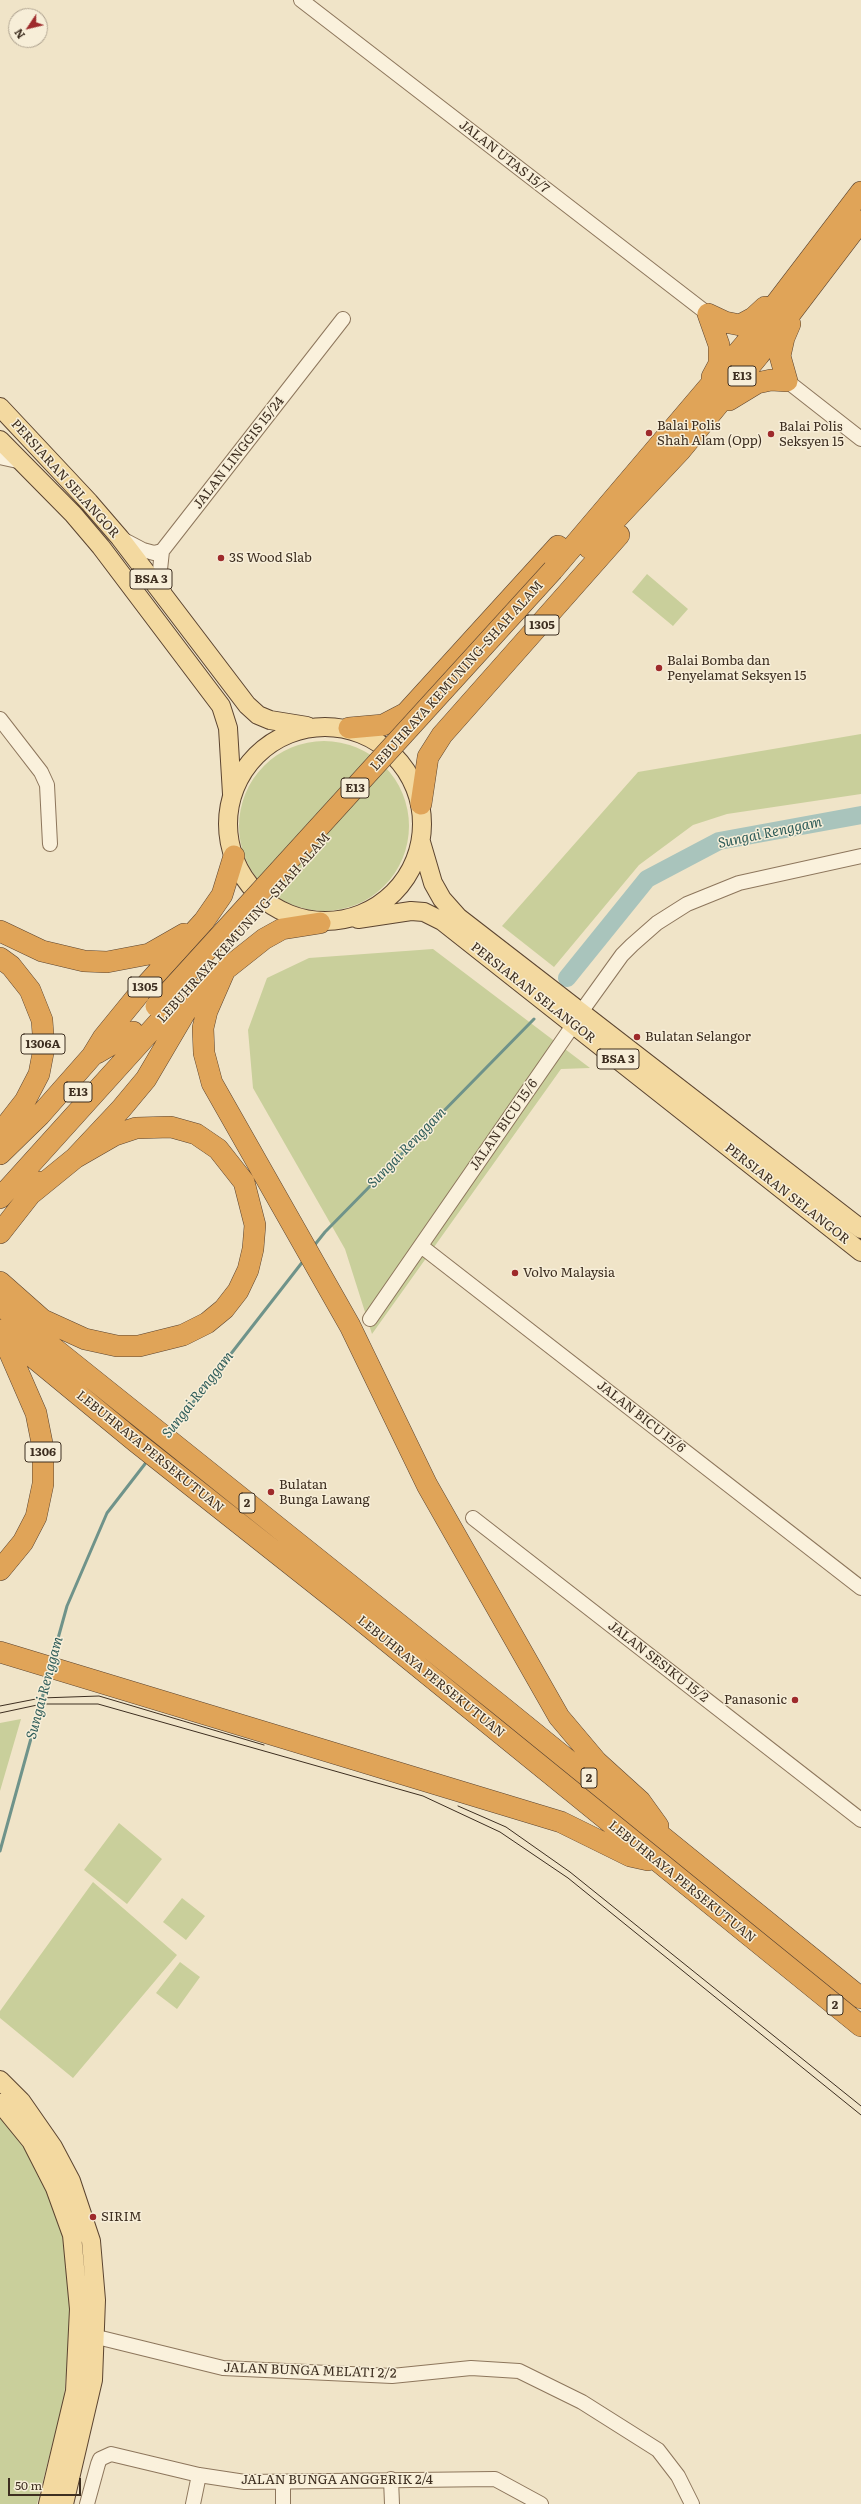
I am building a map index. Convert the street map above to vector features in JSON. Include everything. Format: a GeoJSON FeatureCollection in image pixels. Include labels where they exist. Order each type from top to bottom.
{"type":"FeatureCollection","features":[{"type":"Feature","properties":{"kind":"highway","name":"LEBUHRAYA KEMUNING–SHAH ALAM"},"geometry":{"type":"LineString","coordinates":[[0,1198],[98,1090],[162,1010],[557,573],[680,451],[711,413],[796,292],[861,192]]}},
{"type":"Feature","properties":{"kind":"highway","name":"LEBUHRAYA KEMUNING–SHAH ALAM"},"geometry":{"type":"LineString","coordinates":[[557,573],[658,446],[745,344],[796,292],[861,221]]}},
{"type":"Feature","properties":{"kind":"highway"},"geometry":{"type":"LineString","coordinates":[[708,314],[725,322],[740,324],[753,318],[796,292]]}},
{"type":"Feature","properties":{"kind":"highway"},"geometry":{"type":"LineString","coordinates":[[711,413],[757,383],[771,380],[787,381],[780,356],[796,292]]}},
{"type":"Feature","properties":{"kind":"highway"},"geometry":{"type":"LineString","coordinates":[[703,393],[719,364],[719,345],[708,314]]}},
{"type":"Feature","properties":{"kind":"highway"},"geometry":{"type":"LineString","coordinates":[[348,728],[383,725],[406,713],[582,520],[658,446]]}},
{"type":"Feature","properties":{"kind":"highway","name":"1305"},"geometry":{"type":"LineString","coordinates":[[421,804],[428,757],[442,735],[616,539],[680,451]]}},
{"type":"Feature","properties":{"kind":"highway"},"geometry":{"type":"LineString","coordinates":[[0,931],[42,951],[84,961],[107,962],[149,954],[204,922],[222,895],[234,856]]}},
{"type":"Feature","properties":{"kind":"highway","name":"1305"},"geometry":{"type":"LineString","coordinates":[[92,1056],[104,1038],[147,984],[204,922]]}},
{"type":"Feature","properties":{"kind":"highway"},"geometry":{"type":"LineString","coordinates":[[32,1193],[75,1158],[121,1109],[146,1079],[186,1011],[206,985],[224,972],[251,947],[282,929],[320,923]]}},
{"type":"Feature","properties":{"kind":"highway","name":"1306A"},"geometry":{"type":"LineString","coordinates":[[0,958],[11,966],[30,990],[42,1020],[44,1048],[39,1074],[25,1101],[0,1132]]}},
{"type":"Feature","properties":{"kind":"highway"},"geometry":{"type":"LineString","coordinates":[[224,972],[207,1011],[203,1028],[204,1053],[212,1083],[350,1326],[427,1485],[559,1718],[597,1762],[640,1801],[674,1848]]}},
{"type":"Feature","properties":{"kind":"highway","name":"LEBUHRAYA KEMUNING–SHAH ALAM"},"geometry":{"type":"LineString","coordinates":[[0,1178],[133,1032],[162,1010]]}},
{"type":"Feature","properties":{"kind":"highway"},"geometry":{"type":"LineString","coordinates":[[0,1154],[40,1115],[92,1056],[133,1032]]}},
{"type":"Feature","properties":{"kind":"highway"},"geometry":{"type":"LineString","coordinates":[[0,1233],[88,1121],[98,1090]]}},
{"type":"Feature","properties":{"kind":"highway"},"geometry":{"type":"LineString","coordinates":[[41,1318],[85,1339],[117,1346],[139,1346],[183,1335],[207,1323],[224,1310],[238,1291],[248,1270],[253,1248],[255,1225],[244,1182],[218,1148],[196,1134],[171,1127],[136,1128],[115,1135],[75,1158]]}},
{"type":"Feature","properties":{"kind":"highway"},"geometry":{"type":"LineString","coordinates":[[0,1282],[104,1373],[128,1409]]}},
{"type":"Feature","properties":{"kind":"highway","name":"LEBUHRAYA PERSEKUTUAN"},"geometry":{"type":"LineString","coordinates":[[0,1305],[150,1427],[488,1695],[674,1848],[861,1998]]}},
{"type":"Feature","properties":{"kind":"highway","name":"LEBUHRAYA PERSEKUTUAN"},"geometry":{"type":"LineString","coordinates":[[0,1330],[136,1442],[358,1617],[658,1863],[861,2026]]}},
{"type":"Feature","properties":{"kind":"highway","name":"1306"},"geometry":{"type":"LineString","coordinates":[[0,1330],[36,1413],[43,1448],[43,1476],[36,1517],[24,1542],[0,1570]]}},
{"type":"Feature","properties":{"kind":"highway"},"geometry":{"type":"LineString","coordinates":[[0,1652],[562,1822],[630,1856],[658,1863]]}},
{"type":"Feature","properties":{"kind":"main road","name":"PERSIARAN SELANGOR"},"geometry":{"type":"LineString","coordinates":[[0,407],[89,502],[120,538],[248,705],[258,715],[287,724],[313,726]]}},
{"type":"Feature","properties":{"kind":"main road","name":"PERSIARAN SELANGOR"},"geometry":{"type":"LineString","coordinates":[[0,440],[73,514],[101,547],[221,706],[228,728],[232,799]]}},
{"type":"Feature","properties":{"kind":"main road"},"geometry":{"type":"LineString","coordinates":[[332,725],[348,728],[383,746],[400,761],[411,777],[421,804],[423,828],[421,842],[409,867],[395,888],[358,919],[320,923],[283,913],[253,889],[234,856],[229,828],[232,799],[241,776],[256,756],[286,736],[313,726],[332,725]]}},
{"type":"Feature","properties":{"kind":"main road","name":"PERSIARAN SELANGOR"},"geometry":{"type":"LineString","coordinates":[[421,842],[433,883],[442,899],[458,917],[861,1252]]}},
{"type":"Feature","properties":{"kind":"main road","name":"PERSIARAN SELANGOR"},"geometry":{"type":"LineString","coordinates":[[358,919],[411,911],[430,914],[578,1018],[861,1229]]}},
{"type":"Feature","properties":{"kind":"main road"},"geometry":{"type":"LineString","coordinates":[[0,2080],[21,2101],[53,2147],[71,2181],[91,2241],[96,2300],[96,2336],[93,2380],[64,2504]]}},
{"type":"Feature","properties":{"kind":"main road"},"geometry":{"type":"LineString","coordinates":[[0,2103],[30,2141],[56,2188],[72,2235],[79,2309],[75,2391],[48,2504]]}},
{"type":"Feature","properties":{"kind":"street","name":"JALAN UTAS 15/7"},"geometry":{"type":"LineString","coordinates":[[301,0],[708,314]]}},
{"type":"Feature","properties":{"kind":"street","name":"JALAN LINGGIS 15/24"},"geometry":{"type":"LineString","coordinates":[[162,551],[343,319]]}},
{"type":"Feature","properties":{"kind":"street"},"geometry":{"type":"LineString","coordinates":[[787,381],[861,439]]}},
{"type":"Feature","properties":{"kind":"street"},"geometry":{"type":"LineString","coordinates":[[0,457],[22,462]]}},
{"type":"Feature","properties":{"kind":"street"},"geometry":{"type":"LineString","coordinates":[[120,538],[143,550],[154,553],[162,551],[159,579],[167,600]]}},
{"type":"Feature","properties":{"kind":"street"},"geometry":{"type":"LineString","coordinates":[[0,719],[41,772],[47,785],[50,844]]}},
{"type":"Feature","properties":{"kind":"street","name":"JALAN BICU 15/6"},"geometry":{"type":"LineString","coordinates":[[370,1319],[622,955],[632,945],[657,923],[686,904],[739,883],[861,856]]}},
{"type":"Feature","properties":{"kind":"street","name":"JALAN BICU 15/6"},"geometry":{"type":"LineString","coordinates":[[421,1246],[861,1588]]}},
{"type":"Feature","properties":{"kind":"street","name":"JALAN SESIKU 15/2"},"geometry":{"type":"LineString","coordinates":[[473,1518],[861,1820]]}},
{"type":"Feature","properties":{"kind":"street","name":"JALAN BUNGA MELATI 2/2"},"geometry":{"type":"LineString","coordinates":[[96,2336],[223,2368],[392,2376],[471,2368],[519,2371],[582,2402],[658,2450],[678,2476],[692,2504]]}},
{"type":"Feature","properties":{"kind":"street","name":"JALAN BUNGA ANGGERIK 2/4"},"geometry":{"type":"LineString","coordinates":[[88,2504],[98,2464],[105,2456],[111,2454],[199,2475],[245,2482],[391,2479],[495,2479],[541,2504]]}},
{"type":"Feature","properties":{"kind":"street"},"geometry":{"type":"LineString","coordinates":[[192,2504],[199,2475]]}},
{"type":"Feature","properties":{"kind":"street"},"geometry":{"type":"LineString","coordinates":[[391,2479],[392,2504]]}},
{"type":"Feature","properties":{"kind":"street"},"geometry":{"type":"LineString","coordinates":[[283,2482],[283,2504]]}},
{"type":"Feature","properties":{"kind":"green space"},"geometry":{"type":"Polygon","coordinates":[[[647,574],[688,609],[673,626],[632,592],[647,574]]]}},
{"type":"Feature","properties":{"kind":"green space"},"geometry":{"type":"Polygon","coordinates":[[[861,734],[861,794],[727,814],[693,825],[639,865],[554,967],[502,926],[638,772],[861,734]]]}},
{"type":"Feature","properties":{"kind":"green space"},"geometry":{"type":"Polygon","coordinates":[[[324,741],[349,745],[364,751],[384,766],[399,786],[405,801],[409,826],[405,851],[399,866],[384,886],[364,901],[349,907],[324,911],[299,907],[284,901],[264,886],[249,866],[243,851],[239,826],[243,801],[249,786],[264,766],[284,751],[299,745],[324,741]]]}},
{"type":"Feature","properties":{"kind":"green space"},"geometry":{"type":"Polygon","coordinates":[[[433,949],[590,1068],[561,1069],[372,1334],[345,1249],[253,1088],[248,1030],[267,978],[309,958],[433,949]]]}},
{"type":"Feature","properties":{"kind":"green space"},"geometry":{"type":"Polygon","coordinates":[[[21,1719],[0,1791],[0,1723],[21,1719]]]}},
{"type":"Feature","properties":{"kind":"green space"},"geometry":{"type":"Polygon","coordinates":[[[119,1823],[162,1859],[127,1904],[84,1870],[119,1823]]]}},
{"type":"Feature","properties":{"kind":"green space"},"geometry":{"type":"Polygon","coordinates":[[[93,1882],[177,1955],[73,2078],[0,2018],[0,2011],[93,1882]]]}},
{"type":"Feature","properties":{"kind":"green space"},"geometry":{"type":"Polygon","coordinates":[[[182,1898],[205,1916],[186,1940],[163,1922],[182,1898]]]}},
{"type":"Feature","properties":{"kind":"green space"},"geometry":{"type":"Polygon","coordinates":[[[180,1962],[200,1977],[177,2009],[156,1993],[180,1962]]]}},
{"type":"Feature","properties":{"kind":"green space"},"geometry":{"type":"Polygon","coordinates":[[[0,2117],[31,2156],[56,2212],[66,2249],[71,2316],[64,2399],[37,2504],[0,2504],[0,2117]]]}},
{"type":"Feature","properties":{"kind":"waterway","name":"Sungai Renggam"},"geometry":{"type":"LineString","coordinates":[[567,978],[647,879],[719,841],[861,815]]}},
{"type":"Feature","properties":{"kind":"waterway","name":"Sungai Renggam"},"geometry":{"type":"LineString","coordinates":[[313,1247],[325,1232],[534,1019]]}},
{"type":"Feature","properties":{"kind":"waterway","name":"Sungai Renggam"},"geometry":{"type":"LineString","coordinates":[[170,1432],[304,1260]]}},
{"type":"Feature","properties":{"kind":"waterway","name":"Sungai Renggam"},"geometry":{"type":"LineString","coordinates":[[52,1660],[67,1606],[107,1513],[148,1460]]}},
{"type":"Feature","properties":{"kind":"waterway","name":"Sungai Renggam"},"geometry":{"type":"LineString","coordinates":[[0,1851],[49,1673]]}},
{"type":"Feature","properties":{"kind":"tram line"},"geometry":{"type":"LineString","coordinates":[[0,1706],[41,1698],[99,1696],[264,1745]]}},
{"type":"Feature","properties":{"kind":"tram line"},"geometry":{"type":"LineString","coordinates":[[0,1713],[42,1704],[98,1704],[423,1796],[500,1832],[568,1878],[861,2115]]}},
{"type":"Feature","properties":{"kind":"tram line"},"geometry":{"type":"LineString","coordinates":[[458,1806],[506,1827],[570,1872],[861,2106]]}},
{"type":"Feature","properties":{"kind":"place","name":"Balai Polis Shah Alam (Opp)"},"geometry":{"type":"Point","coordinates":[649,433]}},
{"type":"Feature","properties":{"kind":"place","name":"Balai Polis Seksyen 15"},"geometry":{"type":"Point","coordinates":[771,434]}},
{"type":"Feature","properties":{"kind":"place","name":"3S Wood Slab"},"geometry":{"type":"Point","coordinates":[221,558]}},
{"type":"Feature","properties":{"kind":"place","name":"Balai Bomba dan Penyelamat Seksyen 15"},"geometry":{"type":"Point","coordinates":[659,668]}},
{"type":"Feature","properties":{"kind":"place","name":"Bulatan Selangor"},"geometry":{"type":"Point","coordinates":[637,1037]}},
{"type":"Feature","properties":{"kind":"place","name":"Volvo Malaysia"},"geometry":{"type":"Point","coordinates":[515,1273]}},
{"type":"Feature","properties":{"kind":"place","name":"Bulatan Bunga Lawang"},"geometry":{"type":"Point","coordinates":[271,1492]}},
{"type":"Feature","properties":{"kind":"place","name":"Panasonic"},"geometry":{"type":"Point","coordinates":[795,1700]}},
{"type":"Feature","properties":{"kind":"place","name":"SIRIM"},"geometry":{"type":"Point","coordinates":[93,2217]}}]}
